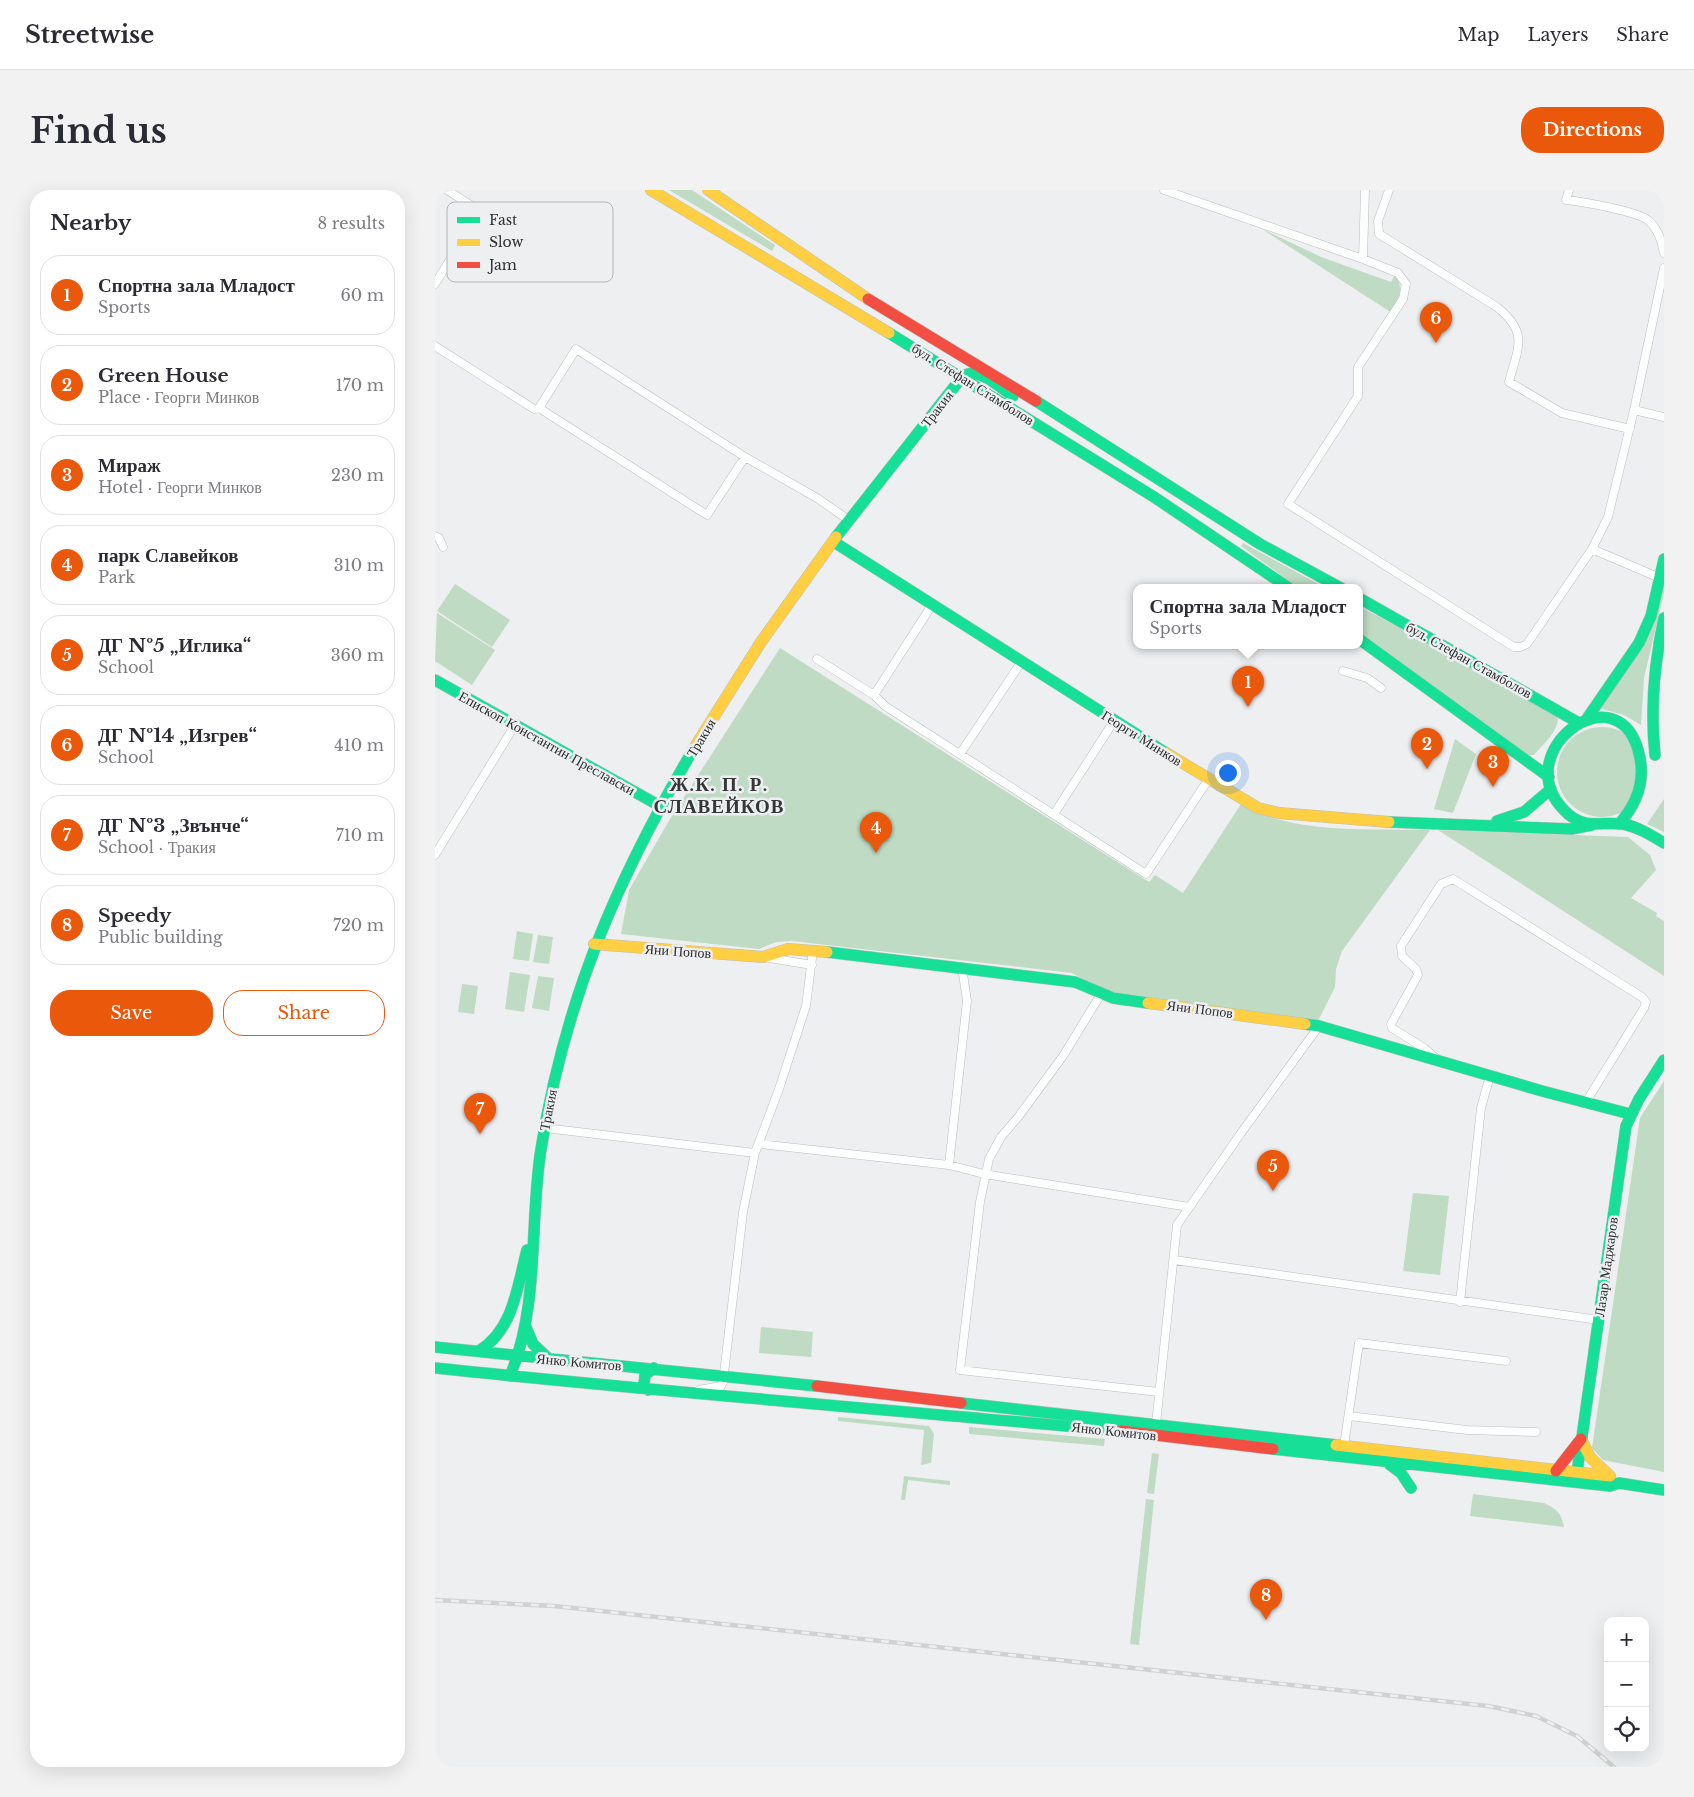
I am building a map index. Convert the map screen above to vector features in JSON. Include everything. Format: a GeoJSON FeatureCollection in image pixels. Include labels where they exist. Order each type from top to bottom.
{"type":"FeatureCollection","features":[{"type":"Feature","properties":{"kind":"main road","name":"бул. Стефан Стамболов"},"geometry":{"type":"LineString","coordinates":[[651,190],[783,267],[962,377],[1236,550],[1283,584]]}},
{"type":"Feature","properties":{"kind":"main road","name":"бул. Стефан Стамболов"},"geometry":{"type":"LineString","coordinates":[[708,190],[851,288],[918,330],[987,369],[1261,544],[1334,584]]}},
{"type":"Feature","properties":{"kind":"main road"},"geometry":{"type":"LineString","coordinates":[[962,377],[967,373],[975,372],[1029,406],[1069,422]]}},
{"type":"Feature","properties":{"kind":"main road","name":"Тракия"},"geometry":{"type":"LineString","coordinates":[[510,1376],[519,1356],[526,1328],[530,1291],[531,1239],[539,1155],[545,1128],[571,1014],[594,944],[621,878],[660,806],[755,650],[850,520],[962,377]]}},
{"type":"Feature","properties":{"kind":"main road","name":"Георги Минков"},"geometry":{"type":"LineString","coordinates":[[834,542],[1208,780],[1258,808],[1279,813],[1393,822],[1486,824],[1571,829],[1592,825],[1619,824]]}},
{"type":"Feature","properties":{"kind":"main road"},"geometry":{"type":"LineString","coordinates":[[1592,825],[1571,816],[1559,804],[1551,789],[1549,777],[1553,751],[1563,735],[1583,721],[1639,643],[1651,616],[1664,560]]}},
{"type":"Feature","properties":{"kind":"main road","name":"бул. Стефан Стамболов"},"geometry":{"type":"LineString","coordinates":[[1363,600],[1583,721]]}},
{"type":"Feature","properties":{"kind":"main road"},"geometry":{"type":"LineString","coordinates":[[1583,721],[1598,717],[1622,720],[1642,734],[1656,760],[1651,725],[1654,661],[1662,634],[1664,618]]}},
{"type":"Feature","properties":{"kind":"main road"},"geometry":{"type":"LineString","coordinates":[[1363,642],[1549,777]]}},
{"type":"Feature","properties":{"kind":"main road","name":"Епископ Константин Преславски"},"geometry":{"type":"LineString","coordinates":[[435,680],[660,806]]}},
{"type":"Feature","properties":{"kind":"main road","name":"Георги Минков"},"geometry":{"type":"LineString","coordinates":[[1486,824],[1524,812],[1551,789]]}},
{"type":"Feature","properties":{"kind":"main road"},"geometry":{"type":"LineString","coordinates":[[1619,824],[1637,814],[1648,801]]}},
{"type":"Feature","properties":{"kind":"main road"},"geometry":{"type":"LineString","coordinates":[[1619,824],[1649,834],[1664,843]]}},
{"type":"Feature","properties":{"kind":"main road","name":"Яни Попов"},"geometry":{"type":"LineString","coordinates":[[594,944],[763,957],[788,950],[813,950],[1075,982],[1113,998],[1319,1026],[1630,1114]]}},
{"type":"Feature","properties":{"kind":"main road","name":"Лазар Маджаров"},"geometry":{"type":"LineString","coordinates":[[1576,1479],[1624,1139],[1630,1114],[1664,1060]]}},
{"type":"Feature","properties":{"kind":"main road","name":"Тракия"},"geometry":{"type":"LineString","coordinates":[[510,1312],[531,1239]]}},
{"type":"Feature","properties":{"kind":"main road"},"geometry":{"type":"LineString","coordinates":[[478,1351],[490,1346],[500,1336],[510,1312]]}},
{"type":"Feature","properties":{"kind":"main road"},"geometry":{"type":"LineString","coordinates":[[510,1312],[507,1354],[510,1376]]}},
{"type":"Feature","properties":{"kind":"main road"},"geometry":{"type":"LineString","coordinates":[[526,1328],[533,1344],[549,1359]]}},
{"type":"Feature","properties":{"kind":"main road","name":"Янко Комитов"},"geometry":{"type":"LineString","coordinates":[[435,1347],[655,1368],[1045,1414],[1156,1424],[1344,1446],[1414,1461],[1534,1479],[1576,1479]]}},
{"type":"Feature","properties":{"kind":"main road","name":"Янко Комитов"},"geometry":{"type":"LineString","coordinates":[[435,1368],[648,1390],[1125,1431],[1388,1463],[1414,1461],[1556,1471],[1576,1479]]}},
{"type":"Feature","properties":{"kind":"main road"},"geometry":{"type":"LineString","coordinates":[[648,1390],[644,1384],[645,1375],[655,1368]]}},
{"type":"Feature","properties":{"kind":"main road"},"geometry":{"type":"LineString","coordinates":[[1556,1471],[1581,1439],[1590,1457],[1619,1483]]}},
{"type":"Feature","properties":{"kind":"main road"},"geometry":{"type":"LineString","coordinates":[[1388,1463],[1401,1473],[1411,1488]]}},
{"type":"Feature","properties":{"kind":"main road"},"geometry":{"type":"LineString","coordinates":[[1576,1479],[1610,1476]]}},
{"type":"Feature","properties":{"kind":"main road"},"geometry":{"type":"LineString","coordinates":[[1576,1479],[1610,1486],[1619,1483],[1664,1490]]}},
{"type":"Feature","properties":{"kind":"street"},"geometry":{"type":"LineString","coordinates":[[447,190],[466,202]]}},
{"type":"Feature","properties":{"kind":"street"},"geometry":{"type":"LineString","coordinates":[[1164,190],[1399,273],[1406,284],[1406,290],[1358,367],[1358,396],[1288,504],[1514,647],[1521,647],[1527,644],[1592,549],[1608,517],[1634,410],[1664,268]]}},
{"type":"Feature","properties":{"kind":"street"},"geometry":{"type":"LineString","coordinates":[[1363,259],[1365,190]]}},
{"type":"Feature","properties":{"kind":"street"},"geometry":{"type":"LineString","coordinates":[[1389,190],[1378,222],[1379,234],[1497,307],[1509,316],[1519,331],[1519,344],[1509,382],[1562,413],[1629,429]]}},
{"type":"Feature","properties":{"kind":"street"},"geometry":{"type":"LineString","coordinates":[[1569,190],[1567,200],[1602,205],[1649,220],[1657,231],[1664,253]]}},
{"type":"Feature","properties":{"kind":"street"},"geometry":{"type":"LineString","coordinates":[[435,284],[447,265]]}},
{"type":"Feature","properties":{"kind":"street"},"geometry":{"type":"LineString","coordinates":[[435,346],[534,409],[539,408],[707,515],[745,457]]}},
{"type":"Feature","properties":{"kind":"street"},"geometry":{"type":"LineString","coordinates":[[539,408],[576,349],[745,457],[817,498],[850,520]]}},
{"type":"Feature","properties":{"kind":"street"},"geometry":{"type":"LineString","coordinates":[[1634,410],[1664,417]]}},
{"type":"Feature","properties":{"kind":"street"},"geometry":{"type":"LineString","coordinates":[[435,536],[439,538],[443,547]]}},
{"type":"Feature","properties":{"kind":"street"},"geometry":{"type":"LineString","coordinates":[[1592,549],[1660,578]]}},
{"type":"Feature","properties":{"kind":"street"},"geometry":{"type":"LineString","coordinates":[[874,695],[932,605]]}},
{"type":"Feature","properties":{"kind":"street"},"geometry":{"type":"LineString","coordinates":[[1654,661],[1664,653]]}},
{"type":"Feature","properties":{"kind":"street"},"geometry":{"type":"LineString","coordinates":[[817,659],[874,695],[885,706],[1147,874],[1208,780]]}},
{"type":"Feature","properties":{"kind":"street"},"geometry":{"type":"LineString","coordinates":[[961,754],[1022,661]]}},
{"type":"Feature","properties":{"kind":"street"},"geometry":{"type":"LineString","coordinates":[[1343,671],[1367,678],[1381,688]]}},
{"type":"Feature","properties":{"kind":"street"},"geometry":{"type":"LineString","coordinates":[[1054,814],[1114,720]]}},
{"type":"Feature","properties":{"kind":"street"},"geometry":{"type":"LineString","coordinates":[[435,855],[515,725]]}},
{"type":"Feature","properties":{"kind":"street"},"geometry":{"type":"LineString","coordinates":[[1441,1062],[1424,1048],[1392,1028],[1391,1024],[1418,975],[1417,968],[1402,956],[1401,946],[1441,884],[1453,880],[1643,997],[1646,1002],[1586,1102]]}},
{"type":"Feature","properties":{"kind":"street"},"geometry":{"type":"LineString","coordinates":[[724,1376],[743,1212],[755,1153],[760,1144],[806,1006],[813,950]]}},
{"type":"Feature","properties":{"kind":"street","name":"Яни Попов"},"geometry":{"type":"LineString","coordinates":[[763,957],[812,965]]}},
{"type":"Feature","properties":{"kind":"street"},"geometry":{"type":"LineString","coordinates":[[949,1164],[967,1001],[962,967]]}},
{"type":"Feature","properties":{"kind":"street"},"geometry":{"type":"LineString","coordinates":[[1101,994],[1063,1056],[1019,1116],[1001,1136],[989,1159],[985,1174],[960,1370],[1159,1392]]}},
{"type":"Feature","properties":{"kind":"street"},"geometry":{"type":"LineString","coordinates":[[1156,1424],[1177,1226],[1319,1026]]}},
{"type":"Feature","properties":{"kind":"street"},"geometry":{"type":"LineString","coordinates":[[1460,1302],[1481,1108],[1491,1076]]}},
{"type":"Feature","properties":{"kind":"street"},"geometry":{"type":"LineString","coordinates":[[545,1128],[755,1153]]}},
{"type":"Feature","properties":{"kind":"street"},"geometry":{"type":"LineString","coordinates":[[760,1144],[949,1164],[985,1174],[1189,1207]]}},
{"type":"Feature","properties":{"kind":"street"},"geometry":{"type":"LineString","coordinates":[[1174,1260],[1460,1302],[1599,1320]]}},
{"type":"Feature","properties":{"kind":"street"},"geometry":{"type":"LineString","coordinates":[[1344,1446],[1359,1343],[1507,1361]]}},
{"type":"Feature","properties":{"kind":"street","name":"Янко Комитов"},"geometry":{"type":"LineString","coordinates":[[692,1393],[721,1386],[724,1376]]}},
{"type":"Feature","properties":{"kind":"street"},"geometry":{"type":"LineString","coordinates":[[1349,1416],[1467,1430],[1536,1432]]}},
{"type":"Feature","properties":{"kind":"green space"},"geometry":{"type":"Polygon","coordinates":[[[669,190],[692,190],[775,245],[772,251],[669,190]]]}},
{"type":"Feature","properties":{"kind":"green space"},"geometry":{"type":"Polygon","coordinates":[[[1262,229],[1321,257],[1391,282],[1395,275],[1400,289],[1392,313],[1262,229]]]}},
{"type":"Feature","properties":{"kind":"green space"},"geometry":{"type":"Polygon","coordinates":[[[1243,543],[1319,584],[1293,584],[1241,546],[1243,543]]]}},
{"type":"Feature","properties":{"kind":"green space"},"geometry":{"type":"Polygon","coordinates":[[[1664,581],[1664,593],[1644,678],[1641,725],[1624,715],[1595,707],[1622,678],[1664,581]]]}},
{"type":"Feature","properties":{"kind":"green space"},"geometry":{"type":"Polygon","coordinates":[[[455,584],[510,620],[492,647],[437,611],[455,584]]]}},
{"type":"Feature","properties":{"kind":"green space"},"geometry":{"type":"Polygon","coordinates":[[[1363,608],[1557,713],[1557,725],[1551,736],[1534,755],[1526,755],[1363,636],[1363,608]]]}},
{"type":"Feature","properties":{"kind":"green space"},"geometry":{"type":"Polygon","coordinates":[[[437,613],[495,650],[472,685],[435,661],[437,613]]]}},
{"type":"Feature","properties":{"kind":"green space"},"geometry":{"type":"Polygon","coordinates":[[[780,648],[1149,882],[1155,875],[1183,893],[1241,804],[1262,814],[1284,821],[1308,825],[1333,828],[1430,830],[1342,951],[1336,969],[1335,987],[1318,1021],[1106,991],[1072,973],[792,941],[776,942],[759,949],[621,934],[629,890],[670,819],[780,648]]]}},
{"type":"Feature","properties":{"kind":"green space"},"geometry":{"type":"Polygon","coordinates":[[[1602,727],[1619,731],[1634,740],[1643,755],[1647,772],[1643,789],[1634,804],[1619,813],[1602,817],[1585,813],[1570,804],[1561,789],[1557,772],[1561,755],[1570,740],[1585,731],[1602,727]]]}},
{"type":"Feature","properties":{"kind":"green space"},"geometry":{"type":"Polygon","coordinates":[[[1455,739],[1476,754],[1453,813],[1434,809],[1455,739]]]}},
{"type":"Feature","properties":{"kind":"green space"},"geometry":{"type":"Polygon","coordinates":[[[1664,799],[1664,832],[1647,824],[1664,799]]]}},
{"type":"Feature","properties":{"kind":"green space"},"geometry":{"type":"Polygon","coordinates":[[[1438,830],[1628,837],[1650,855],[1656,870],[1631,898],[1657,913],[1656,916],[1664,921],[1664,976],[1438,830]]]}},
{"type":"Feature","properties":{"kind":"green space"},"geometry":{"type":"Polygon","coordinates":[[[517,931],[533,934],[529,961],[513,959],[517,931]]]}},
{"type":"Feature","properties":{"kind":"green space"},"geometry":{"type":"Polygon","coordinates":[[[538,935],[553,937],[549,964],[533,962],[538,935]]]}},
{"type":"Feature","properties":{"kind":"green space"},"geometry":{"type":"Polygon","coordinates":[[[510,972],[530,975],[524,1012],[505,1009],[510,972]]]}},
{"type":"Feature","properties":{"kind":"green space"},"geometry":{"type":"Polygon","coordinates":[[[538,976],[554,978],[549,1011],[532,1008],[538,976]]]}},
{"type":"Feature","properties":{"kind":"green space"},"geometry":{"type":"Polygon","coordinates":[[[462,984],[478,986],[474,1014],[458,1012],[462,984]]]}},
{"type":"Feature","properties":{"kind":"green space"},"geometry":{"type":"Polygon","coordinates":[[[1664,1081],[1664,1472],[1603,1460],[1592,1448],[1640,1118],[1664,1081]]]}},
{"type":"Feature","properties":{"kind":"green space"},"geometry":{"type":"Polygon","coordinates":[[[1413,1193],[1449,1196],[1440,1275],[1403,1271],[1413,1193]]]}},
{"type":"Feature","properties":{"kind":"green space"},"geometry":{"type":"Polygon","coordinates":[[[761,1327],[813,1332],[811,1357],[759,1353],[761,1327]]]}},
{"type":"Feature","properties":{"kind":"green space"},"geometry":{"type":"Polygon","coordinates":[[[838,1417],[929,1426],[934,1434],[931,1463],[921,1465],[924,1430],[838,1421],[838,1417]]]}},
{"type":"Feature","properties":{"kind":"green space"},"geometry":{"type":"Polygon","coordinates":[[[969,1427],[1105,1439],[1104,1446],[969,1434],[969,1427]]]}},
{"type":"Feature","properties":{"kind":"green space"},"geometry":{"type":"Polygon","coordinates":[[[1152,1453],[1159,1454],[1154,1494],[1147,1493],[1152,1453]]]}},
{"type":"Feature","properties":{"kind":"green space"},"geometry":{"type":"Polygon","coordinates":[[[904,1476],[950,1481],[950,1485],[908,1480],[905,1500],[901,1500],[904,1476]]]}},
{"type":"Feature","properties":{"kind":"green space"},"geometry":{"type":"Polygon","coordinates":[[[1473,1494],[1544,1503],[1558,1512],[1564,1527],[1470,1516],[1473,1494]]]}},
{"type":"Feature","properties":{"kind":"green space"},"geometry":{"type":"Polygon","coordinates":[[[1146,1499],[1154,1500],[1139,1645],[1130,1644],[1146,1499]]]}},
{"type":"Feature","properties":{"kind":"railway"},"geometry":{"type":"LineString","coordinates":[[435,1600],[554,1606],[1488,1706],[1536,1716],[1577,1736],[1614,1767]]}},
{"type":"Feature","properties":{"kind":"traffic: fast"},"geometry":{"type":"LineString","coordinates":[[889,333],[1154,497],[1283,584]]}},
{"type":"Feature","properties":{"kind":"traffic: fast"},"geometry":{"type":"LineString","coordinates":[[962,377],[968,374],[981,375],[1013,396]]}},
{"type":"Feature","properties":{"kind":"traffic: fast"},"geometry":{"type":"LineString","coordinates":[[836,537],[962,377]]}},
{"type":"Feature","properties":{"kind":"traffic: fast"},"geometry":{"type":"LineString","coordinates":[[1036,401],[1260,544],[1334,584]]}},
{"type":"Feature","properties":{"kind":"traffic: fast"},"geometry":{"type":"LineString","coordinates":[[834,542],[1166,753]]}},
{"type":"Feature","properties":{"kind":"traffic: fast"},"geometry":{"type":"LineString","coordinates":[[1586,720],[1639,643],[1651,616],[1664,559]]}},
{"type":"Feature","properties":{"kind":"traffic: fast"},"geometry":{"type":"LineString","coordinates":[[1363,600],[1579,723]]}},
{"type":"Feature","properties":{"kind":"traffic: fast"},"geometry":{"type":"LineString","coordinates":[[1655,755],[1654,686],[1664,618]]}},
{"type":"Feature","properties":{"kind":"traffic: fast"},"geometry":{"type":"LineString","coordinates":[[1363,642],[1549,777]]}},
{"type":"Feature","properties":{"kind":"traffic: fast"},"geometry":{"type":"LineString","coordinates":[[435,680],[660,806]]}},
{"type":"Feature","properties":{"kind":"traffic: fast"},"geometry":{"type":"LineString","coordinates":[[1619,824],[1625,817],[1638,794],[1641,777],[1640,758],[1629,731],[1612,719],[1592,719],[1572,728],[1557,745],[1548,767],[1551,791],[1568,814],[1575,819],[1595,824],[1615,823],[1623,824],[1629,825],[1664,843]]}},
{"type":"Feature","properties":{"kind":"traffic: fast"},"geometry":{"type":"LineString","coordinates":[[510,1376],[526,1321],[530,1293],[537,1178],[551,1094],[564,1042],[597,942],[618,893],[666,798],[693,750]]}},
{"type":"Feature","properties":{"kind":"traffic: fast"},"geometry":{"type":"LineString","coordinates":[[1497,821],[1524,812],[1551,789]]}},
{"type":"Feature","properties":{"kind":"traffic: fast"},"geometry":{"type":"LineString","coordinates":[[1389,822],[1571,829],[1592,825]]}},
{"type":"Feature","properties":{"kind":"traffic: fast"},"geometry":{"type":"LineString","coordinates":[[827,952],[1075,982],[1113,998],[1148,1003]]}},
{"type":"Feature","properties":{"kind":"traffic: fast"},"geometry":{"type":"LineString","coordinates":[[1305,1024],[1319,1026],[1542,1091],[1630,1114]]}},
{"type":"Feature","properties":{"kind":"traffic: fast"},"geometry":{"type":"LineString","coordinates":[[1576,1479],[1626,1126],[1639,1099],[1664,1060]]}},
{"type":"Feature","properties":{"kind":"traffic: fast"},"geometry":{"type":"LineString","coordinates":[[479,1351],[491,1342],[507,1319],[517,1292],[527,1250]]}},
{"type":"Feature","properties":{"kind":"traffic: fast"},"geometry":{"type":"LineString","coordinates":[[526,1327],[533,1344],[549,1359]]}},
{"type":"Feature","properties":{"kind":"traffic: fast"},"geometry":{"type":"LineString","coordinates":[[435,1347],[817,1386]]}},
{"type":"Feature","properties":{"kind":"traffic: fast"},"geometry":{"type":"LineString","coordinates":[[435,1368],[1121,1431]]}},
{"type":"Feature","properties":{"kind":"traffic: fast"},"geometry":{"type":"LineString","coordinates":[[648,1390],[644,1384],[645,1375],[654,1368]]}},
{"type":"Feature","properties":{"kind":"traffic: fast"},"geometry":{"type":"LineString","coordinates":[[961,1403],[1336,1445]]}},
{"type":"Feature","properties":{"kind":"traffic: fast"},"geometry":{"type":"LineString","coordinates":[[1273,1449],[1610,1486],[1619,1483],[1664,1490]]}},
{"type":"Feature","properties":{"kind":"traffic: fast"},"geometry":{"type":"LineString","coordinates":[[1389,1464],[1401,1473],[1411,1488]]}},
{"type":"Feature","properties":{"kind":"traffic: slow"},"geometry":{"type":"LineString","coordinates":[[651,190],[889,333]]}},
{"type":"Feature","properties":{"kind":"traffic: slow"},"geometry":{"type":"LineString","coordinates":[[708,190],[868,299]]}},
{"type":"Feature","properties":{"kind":"traffic: slow"},"geometry":{"type":"LineString","coordinates":[[693,750],[761,642],[836,537]]}},
{"type":"Feature","properties":{"kind":"traffic: slow"},"geometry":{"type":"LineString","coordinates":[[1166,753],[1258,808],[1279,813],[1389,822]]}},
{"type":"Feature","properties":{"kind":"traffic: slow"},"geometry":{"type":"LineString","coordinates":[[594,944],[763,957],[788,949],[827,952]]}},
{"type":"Feature","properties":{"kind":"traffic: slow"},"geometry":{"type":"LineString","coordinates":[[1148,1003],[1305,1024]]}},
{"type":"Feature","properties":{"kind":"traffic: slow"},"geometry":{"type":"LineString","coordinates":[[1582,1441],[1590,1457],[1610,1476]]}},
{"type":"Feature","properties":{"kind":"traffic: slow"},"geometry":{"type":"LineString","coordinates":[[1336,1445],[1610,1476]]}},
{"type":"Feature","properties":{"kind":"traffic: jam"},"geometry":{"type":"LineString","coordinates":[[868,299],[1036,401]]}},
{"type":"Feature","properties":{"kind":"traffic: jam"},"geometry":{"type":"LineString","coordinates":[[817,1386],[961,1403]]}},
{"type":"Feature","properties":{"kind":"traffic: jam"},"geometry":{"type":"LineString","coordinates":[[1121,1431],[1273,1449]]}},
{"type":"Feature","properties":{"kind":"traffic: jam"},"geometry":{"type":"LineString","coordinates":[[1556,1471],[1581,1439]]}},
{"type":"Feature","properties":{"kind":"place","name":"ДГ №14 „Изгрев“"},"geometry":{"type":"Point","coordinates":[1436,343]}},
{"type":"Feature","properties":{"kind":"place","name":"Спортна зала Младост"},"geometry":{"type":"Point","coordinates":[1248,707]}},
{"type":"Feature","properties":{"kind":"place","name":"Green House"},"geometry":{"type":"Point","coordinates":[1427,769]}},
{"type":"Feature","properties":{"kind":"place","name":"Мираж"},"geometry":{"type":"Point","coordinates":[1493,787]}},
{"type":"Feature","properties":{"kind":"place","name":"парк Славейков"},"geometry":{"type":"Point","coordinates":[876,853]}},
{"type":"Feature","properties":{"kind":"place","name":"ДГ №3 „Звънче“"},"geometry":{"type":"Point","coordinates":[480,1134]}},
{"type":"Feature","properties":{"kind":"place","name":"ДГ №5 „Иглика“"},"geometry":{"type":"Point","coordinates":[1273,1191]}},
{"type":"Feature","properties":{"kind":"place","name":"Speedy"},"geometry":{"type":"Point","coordinates":[1266,1620]}},
{"type":"Feature","properties":{"kind":"district","name":"Ж.К. П. Р. СЛАВЕЙКОВ"},"geometry":{"type":"Point","coordinates":[719,795]}}]}
